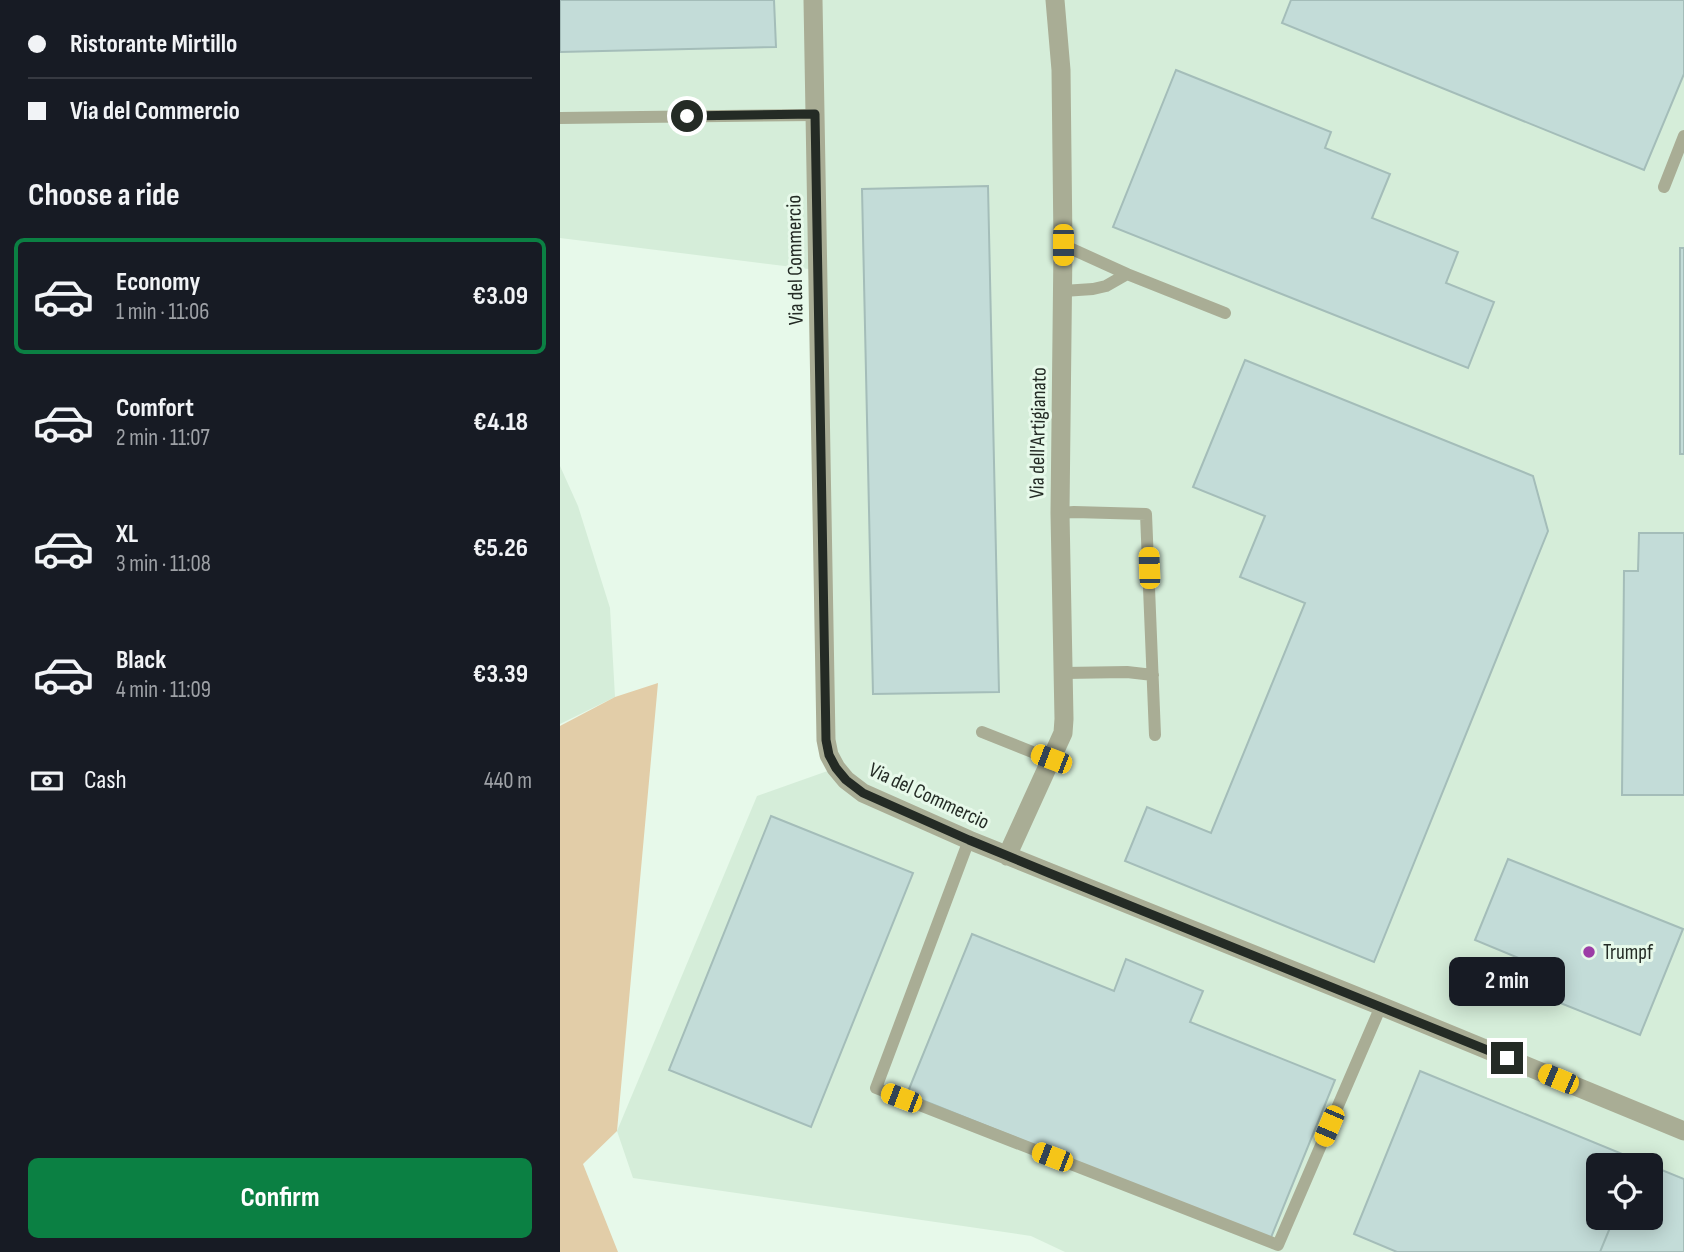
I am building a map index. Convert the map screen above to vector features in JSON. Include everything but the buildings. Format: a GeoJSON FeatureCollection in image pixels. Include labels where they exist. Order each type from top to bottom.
{"type":"FeatureCollection","features":[{"type":"Feature","properties":{"kind":"street","name":"Via del Commercio"},"geometry":{"type":"LineString","coordinates":[[813,0],[825,726],[829,755],[846,780],[863,793],[1007,856],[1381,1006],[1684,1132]]}},
{"type":"Feature","properties":{"kind":"street","name":"Via dell'Artigianato"},"geometry":{"type":"LineString","coordinates":[[1007,856],[1063,733],[1060,513],[1063,245],[1061,70],[1055,0]]}},
{"type":"Feature","properties":{"kind":"lane"},"geometry":{"type":"LineString","coordinates":[[560,118],[815,114]]}},
{"type":"Feature","properties":{"kind":"lane"},"geometry":{"type":"LineString","coordinates":[[1664,187],[1684,136]]}},
{"type":"Feature","properties":{"kind":"lane"},"geometry":{"type":"LineString","coordinates":[[1063,245],[1225,313]]}},
{"type":"Feature","properties":{"kind":"lane"},"geometry":{"type":"LineString","coordinates":[[1063,291],[1106,286],[1127,274]]}},
{"type":"Feature","properties":{"kind":"lane"},"geometry":{"type":"LineString","coordinates":[[1060,513],[1146,514],[1155,735]]}},
{"type":"Feature","properties":{"kind":"lane"},"geometry":{"type":"LineString","coordinates":[[1064,673],[1126,672],[1153,676]]}},
{"type":"Feature","properties":{"kind":"lane"},"geometry":{"type":"LineString","coordinates":[[982,732],[1051,759]]}},
{"type":"Feature","properties":{"kind":"lane"},"geometry":{"type":"LineString","coordinates":[[969,840],[876,1088],[1278,1245],[1381,1006]]}},
{"type":"Feature","properties":{"kind":"shaded area"},"geometry":{"type":"Polygon","coordinates":[[[560,0],[1684,0],[1684,1252],[1065,1252],[1031,1236],[633,1178],[617,1131],[757,796],[836,768],[817,270],[560,238],[560,0]]]}},
{"type":"Feature","properties":{"kind":"shaded area"},"geometry":{"type":"Polygon","coordinates":[[[560,466],[578,506],[610,608],[615,697],[560,724],[560,466]]]}},
{"type":"Feature","properties":{"kind":"shaded area"},"geometry":{"type":"Polygon","coordinates":[[[658,683],[617,1131],[583,1164],[618,1252],[560,1252],[560,726],[615,697],[658,683]]]}},
{"type":"Feature","properties":{"kind":"place","name":"Trumpf"},"geometry":{"type":"Point","coordinates":[1589,952]}},
{"type":"Feature","properties":{"kind":"route"},"geometry":{"type":"LineString","coordinates":[[687,116],[815,114],[826,740],[829,755],[846,780],[863,793],[969,840],[1507,1058]]}}]}
